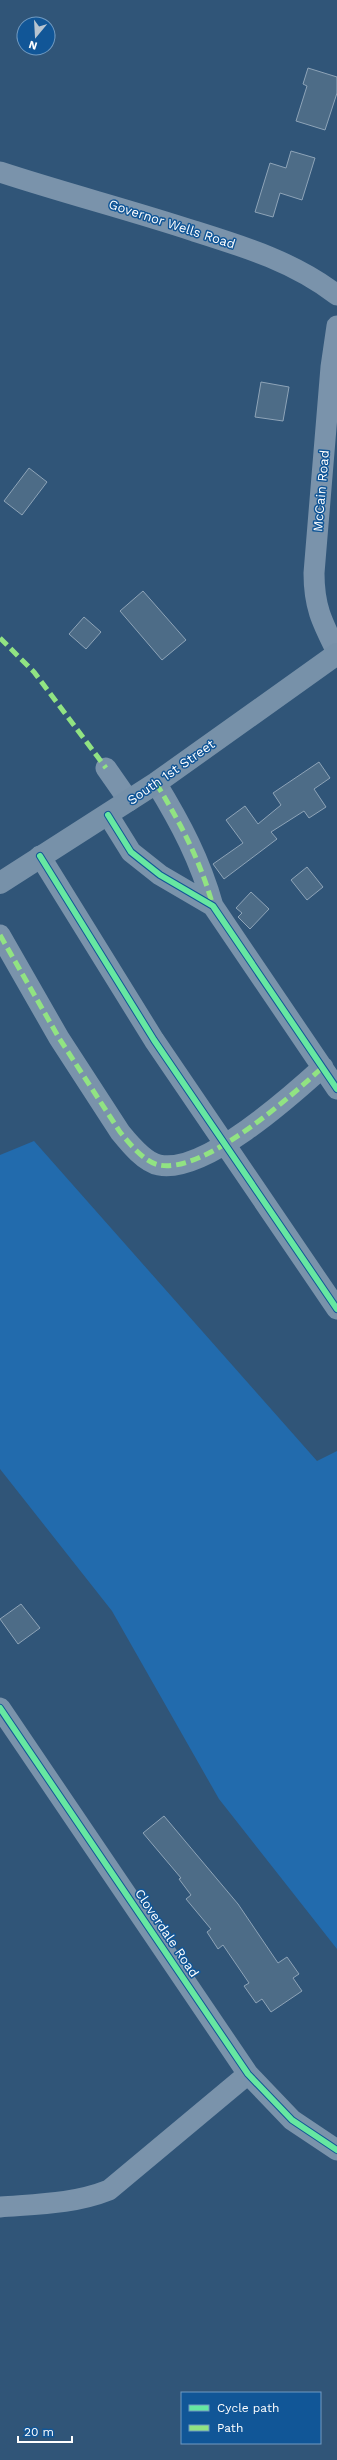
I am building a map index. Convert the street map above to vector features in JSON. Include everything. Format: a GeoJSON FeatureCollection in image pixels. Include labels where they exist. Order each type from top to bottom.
{"type":"FeatureCollection","features":[{"type":"Feature","properties":{"kind":"main road","name":"South 1st Street"},"geometry":{"type":"LineString","coordinates":[[0,883],[156,783],[337,653]]}},
{"type":"Feature","properties":{"kind":"street","name":"Governor Wells Road"},"geometry":{"type":"LineString","coordinates":[[0,172],[131,210],[266,254],[300,270],[337,295]]}},
{"type":"Feature","properties":{"kind":"street","name":"McCain Road"},"geometry":{"type":"LineString","coordinates":[[337,326],[331,367],[314,573],[314,598],[322,623],[337,653]]}},
{"type":"Feature","properties":{"kind":"street"},"geometry":{"type":"LineString","coordinates":[[106,768],[129,801]]}},
{"type":"Feature","properties":{"kind":"street"},"geometry":{"type":"LineString","coordinates":[[156,783],[191,843],[204,874],[213,906],[266,988],[337,1089]]}},
{"type":"Feature","properties":{"kind":"street"},"geometry":{"type":"LineString","coordinates":[[108,815],[131,852],[160,875],[213,906]]}},
{"type":"Feature","properties":{"kind":"street"},"geometry":{"type":"LineString","coordinates":[[40,856],[154,1040],[226,1143],[281,1230],[337,1309]]}},
{"type":"Feature","properties":{"kind":"street"},"geometry":{"type":"LineString","coordinates":[[0,935],[59,1038],[130,1144],[149,1160],[158,1165],[179,1165],[193,1160],[226,1143],[264,1117],[323,1067]]}},
{"type":"Feature","properties":{"kind":"street","name":"Cloverdale Road"},"geometry":{"type":"LineString","coordinates":[[0,1708],[248,2074],[292,2120],[337,2150]]}},
{"type":"Feature","properties":{"kind":"street"},"geometry":{"type":"LineString","coordinates":[[0,2207],[70,2202],[91,2197],[109,2190],[248,2074]]}},
{"type":"Feature","properties":{"kind":"shaded area"},"geometry":{"type":"Polygon","coordinates":[[[34,1141],[317,1461],[337,1451],[337,1949],[219,1799],[112,1611],[0,1469],[0,1155],[34,1141]]]}},
{"type":"Feature","properties":{"kind":"building"},"geometry":{"type":"Polygon","coordinates":[[[308,68],[337,77],[337,93],[325,130],[296,121],[307,86],[303,84],[308,68]]]}},
{"type":"Feature","properties":{"kind":"building"},"geometry":{"type":"Polygon","coordinates":[[[291,151],[315,158],[302,200],[280,193],[273,217],[255,212],[270,163],[286,168],[291,151]]]}},
{"type":"Feature","properties":{"kind":"building"},"geometry":{"type":"Polygon","coordinates":[[[261,382],[289,387],[283,421],[255,417],[261,382]]]}},
{"type":"Feature","properties":{"kind":"building"},"geometry":{"type":"Polygon","coordinates":[[[29,468],[47,482],[22,515],[4,501],[29,468]]]}},
{"type":"Feature","properties":{"kind":"building"},"geometry":{"type":"Polygon","coordinates":[[[143,591],[186,640],[162,660],[120,611],[143,591]]]}},
{"type":"Feature","properties":{"kind":"building"},"geometry":{"type":"Polygon","coordinates":[[[84,617],[101,632],[86,649],[69,634],[84,617]]]}},
{"type":"Feature","properties":{"kind":"building"},"geometry":{"type":"Polygon","coordinates":[[[319,762],[330,778],[314,789],[326,807],[309,818],[304,811],[271,832],[277,839],[224,879],[213,864],[243,843],[226,820],[245,806],[258,824],[281,805],[273,793],[319,762]]]}},
{"type":"Feature","properties":{"kind":"building"},"geometry":{"type":"Polygon","coordinates":[[[307,867],[323,887],[307,900],[291,880],[307,867]]]}},
{"type":"Feature","properties":{"kind":"building"},"geometry":{"type":"Polygon","coordinates":[[[251,892],[269,909],[250,929],[238,917],[242,913],[236,908],[251,892]]]}},
{"type":"Feature","properties":{"kind":"building"},"geometry":{"type":"Polygon","coordinates":[[[21,1604],[40,1628],[18,1644],[0,1619],[21,1604]]]}},
{"type":"Feature","properties":{"kind":"building"},"geometry":{"type":"Polygon","coordinates":[[[164,1816],[238,1904],[278,1963],[287,1957],[299,1974],[293,1978],[302,1991],[271,2012],[262,1999],[256,2003],[244,1986],[249,1983],[223,1945],[218,1949],[207,1932],[211,1929],[186,1899],[191,1895],[179,1879],[181,1878],[143,1833],[164,1816]]]}},
{"type":"Feature","properties":{"kind":"marked path"},"geometry":{"type":"LineString","coordinates":[[0,638],[34,672],[106,768]]}},
{"type":"Feature","properties":{"kind":"marked path"},"geometry":{"type":"LineString","coordinates":[[156,783],[174,813],[196,858],[213,906]]}},
{"type":"Feature","properties":{"kind":"marked path"},"geometry":{"type":"LineString","coordinates":[[0,935],[59,1038],[120,1132],[137,1152],[153,1163],[159,1165],[178,1165],[199,1158],[222,1146],[246,1131],[268,1114],[323,1067]]}},
{"type":"Feature","properties":{"kind":"cycle path"},"geometry":{"type":"LineString","coordinates":[[108,815],[131,852],[160,875],[213,906],[337,1089]]}},
{"type":"Feature","properties":{"kind":"cycle path"},"geometry":{"type":"LineString","coordinates":[[40,856],[154,1040],[337,1309]]}},
{"type":"Feature","properties":{"kind":"cycle path"},"geometry":{"type":"LineString","coordinates":[[0,1708],[248,2074],[292,2120],[337,2150]]}}]}
